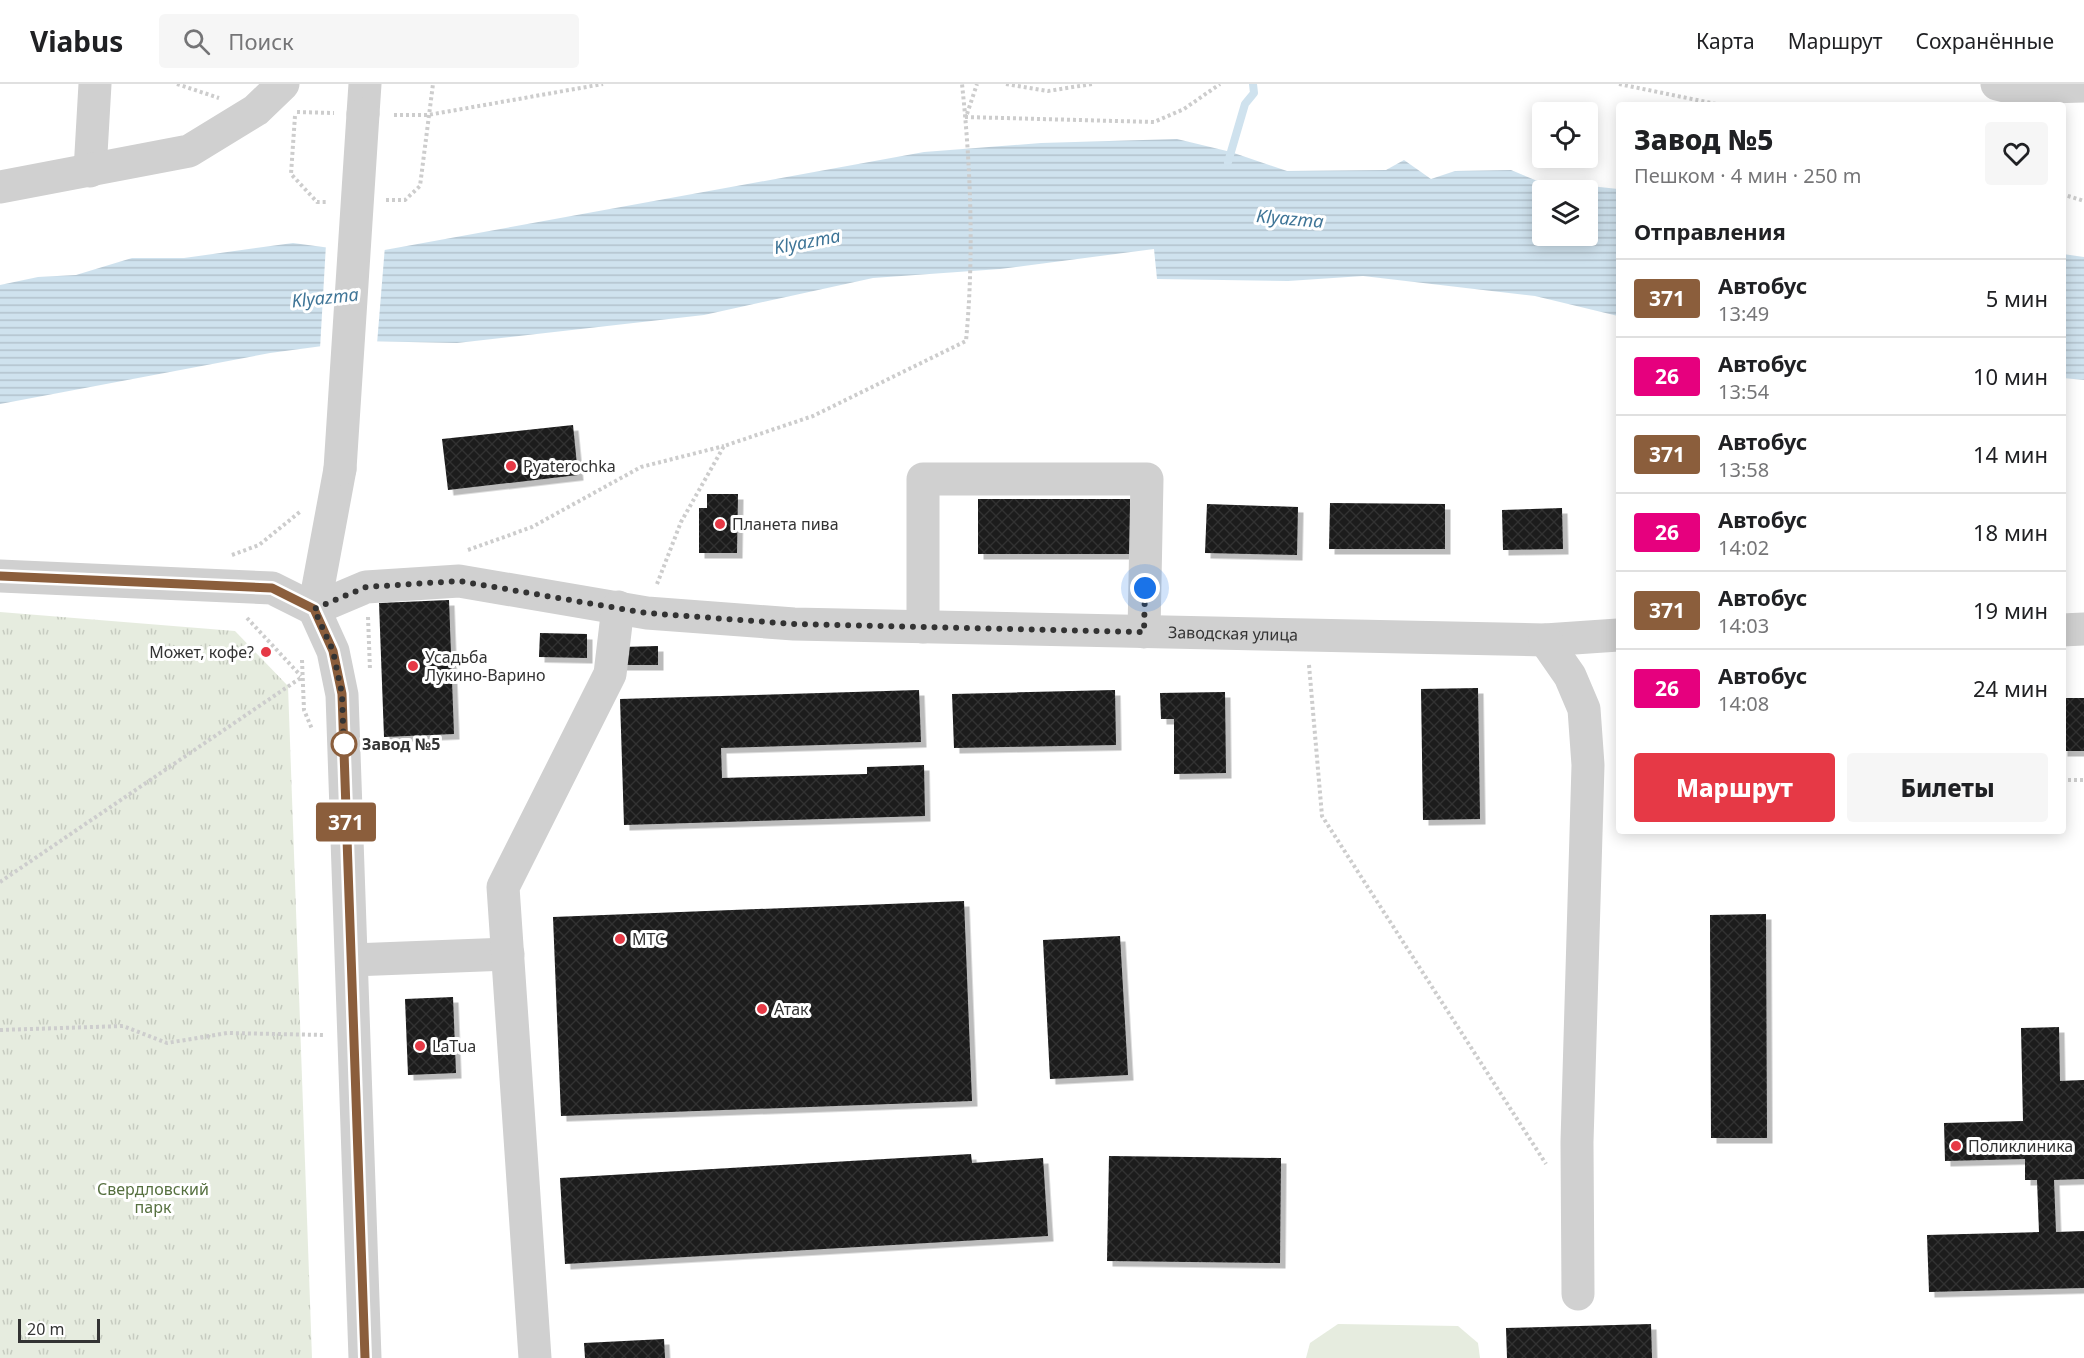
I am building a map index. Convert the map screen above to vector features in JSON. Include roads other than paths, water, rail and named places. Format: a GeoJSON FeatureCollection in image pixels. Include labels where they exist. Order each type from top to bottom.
{"type":"FeatureCollection","features":[{"type":"Feature","properties":{"kind":"street"},"geometry":{"type":"LineString","coordinates":[[90,171],[95,84]]}},
{"type":"Feature","properties":{"kind":"street"},"geometry":{"type":"LineString","coordinates":[[1997,84],[2013,88],[2084,86]]}},
{"type":"Feature","properties":{"kind":"street"},"geometry":{"type":"LineString","coordinates":[[0,187],[189,151],[256,110],[289,98]]}},
{"type":"Feature","properties":{"kind":"street"},"geometry":{"type":"LineString","coordinates":[[365,106],[340,469],[314,609],[333,651],[342,694],[365,1358]]}},
{"type":"Feature","properties":{"kind":"street"},"geometry":{"type":"LineString","coordinates":[[923,627],[923,478],[1147,479],[1144,632]]}},
{"type":"Feature","properties":{"kind":"street"},"geometry":{"type":"LineString","coordinates":[[0,576],[272,588],[314,609]]}},
{"type":"Feature","properties":{"kind":"street","name":"Заводская улица"},"geometry":{"type":"LineString","coordinates":[[314,609],[366,587],[459,581],[632,610],[794,624],[1545,640],[1616,635]]}},
{"type":"Feature","properties":{"kind":"street"},"geometry":{"type":"LineString","coordinates":[[535,1358],[503,887],[610,674],[632,610]]}},
{"type":"Feature","properties":{"kind":"street"},"geometry":{"type":"LineString","coordinates":[[2066,630],[2084,629]]}},
{"type":"Feature","properties":{"kind":"street"},"geometry":{"type":"LineString","coordinates":[[1545,640],[1570,676],[1584,709],[1588,765],[1577,1142],[1578,1294]]}},
{"type":"Feature","properties":{"kind":"street"},"geometry":{"type":"LineString","coordinates":[[352,960],[507,954]]}},
{"type":"Feature","properties":{"kind":"water","name":"Klyazma"},"geometry":{"type":"Polygon","coordinates":[[[1177,139],[1231,152],[1287,171],[1386,170],[1404,160],[1431,179],[1455,171],[1511,170],[1535,180],[1532,180],[1532,246],[1598,246],[1598,187],[1616,189],[1616,316],[1535,296],[1363,276],[1288,281],[1157,279],[1154,249],[1000,269],[873,278],[704,315],[457,343],[360,341],[270,353],[0,404],[0,285],[38,277],[76,275],[132,258],[184,258],[293,243],[368,253],[924,152],[1041,143],[1177,139]]]}},
{"type":"Feature","properties":{"kind":"water"},"geometry":{"type":"Polygon","coordinates":[[[2066,254],[2084,257],[2084,380],[2066,378],[2066,254]]]}},
{"type":"Feature","properties":{"kind":"waterway"},"geometry":{"type":"LineString","coordinates":[[1228,162],[1245,104],[1254,93],[1253,84]]}},
{"type":"Feature","properties":{"kind":"place","name":"Pyaterochka"},"geometry":{"type":"Point","coordinates":[511,466]}},
{"type":"Feature","properties":{"kind":"place","name":"Планета пива"},"geometry":{"type":"Point","coordinates":[720,524]}},
{"type":"Feature","properties":{"kind":"place","name":"Может, кофе?"},"geometry":{"type":"Point","coordinates":[266,652]}},
{"type":"Feature","properties":{"kind":"place","name":"Усадьба Лукино-Варино"},"geometry":{"type":"Point","coordinates":[413,666]}},
{"type":"Feature","properties":{"kind":"place","name":"Завод №5"},"geometry":{"type":"Point","coordinates":[344,744]}},
{"type":"Feature","properties":{"kind":"place","name":"МТС"},"geometry":{"type":"Point","coordinates":[620,939]}},
{"type":"Feature","properties":{"kind":"place","name":"Атак"},"geometry":{"type":"Point","coordinates":[762,1009]}},
{"type":"Feature","properties":{"kind":"place","name":"LaTua"},"geometry":{"type":"Point","coordinates":[420,1046]}},
{"type":"Feature","properties":{"kind":"place","name":"Поликлиника"},"geometry":{"type":"Point","coordinates":[1956,1146]}},
{"type":"Feature","properties":{"kind":"park label","name":"Свердловский парк"},"geometry":{"type":"Point","coordinates":[153,1198]}}]}
